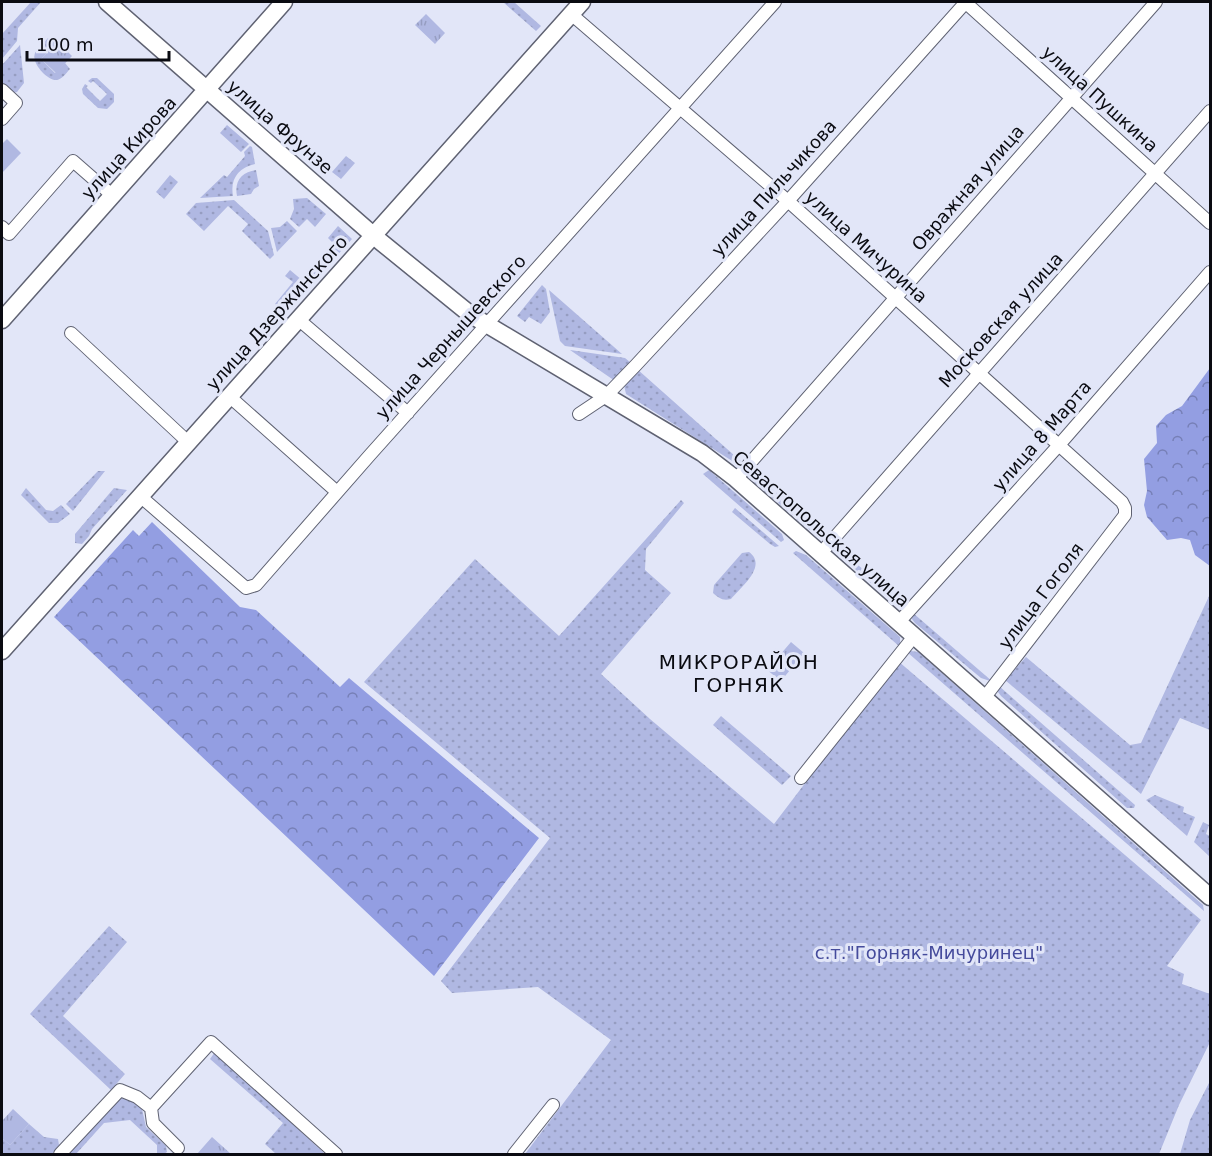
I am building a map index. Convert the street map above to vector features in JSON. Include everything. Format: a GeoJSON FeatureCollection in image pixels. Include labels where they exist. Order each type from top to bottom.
{"type":"FeatureCollection","features":[{"type":"Feature","properties":{"kind":"main road","name":"улица Фрунзе"},"geometry":{"type":"LineString","coordinates":[[107,2],[373,235]]}},
{"type":"Feature","properties":{"kind":"main road","name":"улица Кирова"},"geometry":{"type":"LineString","coordinates":[[2,320],[284,2]]}},
{"type":"Feature","properties":{"kind":"main road","name":"улица Дзержинского"},"geometry":{"type":"LineString","coordinates":[[2,651],[577,8]]}},
{"type":"Feature","properties":{"kind":"main road","name":"Севастопольская улица"},"geometry":{"type":"LineString","coordinates":[[373,235],[471,315],[702,453],[736,479],[1210,897]]}},
{"type":"Feature","properties":{"kind":"street","name":"улица Чернышевского"},"geometry":{"type":"LineString","coordinates":[[140,496],[246,588],[256,585],[680,106],[775,2]]}},
{"type":"Feature","properties":{"kind":"street","name":"улица Пушкина"},"geometry":{"type":"LineString","coordinates":[[965,2],[1210,223]]}},
{"type":"Feature","properties":{"kind":"street","name":"улица Пильчикова"},"geometry":{"type":"LineString","coordinates":[[579,414],[606,396],[788,201],[965,2]]}},
{"type":"Feature","properties":{"kind":"street","name":"Овражная улица"},"geometry":{"type":"LineString","coordinates":[[736,479],[1156,2]]}},
{"type":"Feature","properties":{"kind":"street","name":"улица Мичурина"},"geometry":{"type":"LineString","coordinates":[[577,8],[680,106],[980,372],[1122,502],[1125,515]]}},
{"type":"Feature","properties":{"kind":"street"},"geometry":{"type":"LineString","coordinates":[[2,90],[16,103],[2,119]]}},
{"type":"Feature","properties":{"kind":"street","name":"Московская улица"},"geometry":{"type":"LineString","coordinates":[[820,553],[1210,111]]}},
{"type":"Feature","properties":{"kind":"street"},"geometry":{"type":"LineString","coordinates":[[2,227],[9,234],[73,161],[113,196]]}},
{"type":"Feature","properties":{"kind":"street","name":"улица 8 Марта"},"geometry":{"type":"LineString","coordinates":[[899,622],[1059,445],[1210,272]]}},
{"type":"Feature","properties":{"kind":"street"},"geometry":{"type":"LineString","coordinates":[[298,319],[408,413]]}},
{"type":"Feature","properties":{"kind":"street"},"geometry":{"type":"LineString","coordinates":[[71,333],[188,442]]}},
{"type":"Feature","properties":{"kind":"street"},"geometry":{"type":"LineString","coordinates":[[229,396],[337,492]]}},
{"type":"Feature","properties":{"kind":"street","name":"улица Гоголя"},"geometry":{"type":"LineString","coordinates":[[985,698],[1125,515]]}},
{"type":"Feature","properties":{"kind":"street"},"geometry":{"type":"LineString","coordinates":[[801,778],[915,635]]}},
{"type":"Feature","properties":{"kind":"street"},"geometry":{"type":"LineString","coordinates":[[151,1108],[211,1042],[336,1155]]}},
{"type":"Feature","properties":{"kind":"street"},"geometry":{"type":"LineString","coordinates":[[60,1155],[120,1090],[137,1097],[151,1108],[153,1123],[178,1148]]}},
{"type":"Feature","properties":{"kind":"street"},"geometry":{"type":"LineString","coordinates":[[514,1155],[553,1105]]}},
{"type":"Feature","properties":{"kind":"green space"},"geometry":{"type":"Polygon","coordinates":[[[31,2],[41,2],[18,28],[17,41],[2,59],[2,34],[31,2]]]}},
{"type":"Feature","properties":{"kind":"green space"},"geometry":{"type":"Polygon","coordinates":[[[503,2],[514,2],[541,26],[536,31],[503,2]]]}},
{"type":"Feature","properties":{"kind":"green space"},"geometry":{"type":"Polygon","coordinates":[[[426,14],[445,33],[435,44],[415,25],[426,14]]]}},
{"type":"Feature","properties":{"kind":"green space"},"geometry":{"type":"Polygon","coordinates":[[[48,38],[55,38],[58,42],[41,59],[55,73],[65,63],[70,69],[58,80],[44,74],[34,57],[48,38]]]}},
{"type":"Feature","properties":{"kind":"green space"},"geometry":{"type":"Polygon","coordinates":[[[58,42],[72,56],[56,73],[41,59],[58,42]]]}},
{"type":"Feature","properties":{"kind":"green space"},"geometry":{"type":"Polygon","coordinates":[[[20,45],[24,83],[17,92],[13,93],[2,85],[2,65],[20,45]]]}},
{"type":"Feature","properties":{"kind":"green space"},"geometry":{"type":"Polygon","coordinates":[[[97,78],[114,94],[114,102],[107,109],[98,108],[83,94],[82,89],[85,84],[100,101],[107,94],[93,81],[91,83],[88,81],[97,78]]]}},
{"type":"Feature","properties":{"kind":"green space"},"geometry":{"type":"Polygon","coordinates":[[[227,125],[249,144],[241,152],[220,133],[227,125]]]}},
{"type":"Feature","properties":{"kind":"green space"},"geometry":{"type":"Polygon","coordinates":[[[7,139],[21,153],[2,173],[2,144],[7,139]]]}},
{"type":"Feature","properties":{"kind":"green space"},"geometry":{"type":"Polygon","coordinates":[[[250,146],[255,164],[244,168],[236,175],[232,190],[233,196],[200,198],[224,175],[227,177],[245,156],[244,152],[250,146]]]}},
{"type":"Feature","properties":{"kind":"green space"},"geometry":{"type":"Polygon","coordinates":[[[346,156],[355,163],[341,179],[332,172],[346,156]]]}},
{"type":"Feature","properties":{"kind":"green space"},"geometry":{"type":"Polygon","coordinates":[[[256,170],[259,186],[251,194],[237,196],[236,191],[240,178],[256,170]]]}},
{"type":"Feature","properties":{"kind":"green space"},"geometry":{"type":"Polygon","coordinates":[[[170,175],[178,182],[164,199],[156,192],[170,175]]]}},
{"type":"Feature","properties":{"kind":"green space"},"geometry":{"type":"Polygon","coordinates":[[[307,198],[326,214],[315,227],[307,219],[299,227],[290,219],[294,209],[293,199],[307,198]]]}},
{"type":"Feature","properties":{"kind":"green space"},"geometry":{"type":"Polygon","coordinates":[[[234,200],[268,231],[274,255],[270,259],[242,231],[248,224],[228,206],[204,231],[186,214],[196,203],[234,200]]]}},
{"type":"Feature","properties":{"kind":"green space"},"geometry":{"type":"Polygon","coordinates":[[[287,221],[297,231],[277,252],[271,228],[280,227],[287,221]]]}},
{"type":"Feature","properties":{"kind":"green space"},"geometry":{"type":"Polygon","coordinates":[[[338,226],[352,239],[311,284],[306,279],[336,246],[328,238],[338,226]]]}},
{"type":"Feature","properties":{"kind":"green space"},"geometry":{"type":"Polygon","coordinates":[[[290,270],[309,286],[286,313],[275,304],[293,282],[285,276],[290,270]]]}},
{"type":"Feature","properties":{"kind":"green space"},"geometry":{"type":"Polygon","coordinates":[[[542,285],[546,289],[550,312],[541,324],[529,317],[525,322],[517,316],[542,285]]]}},
{"type":"Feature","properties":{"kind":"green space"},"geometry":{"type":"Polygon","coordinates":[[[549,290],[622,354],[565,346],[560,341],[549,290]]]}},
{"type":"Feature","properties":{"kind":"green space"},"geometry":{"type":"Polygon","coordinates":[[[570,350],[625,358],[631,363],[615,381],[570,350]]]}},
{"type":"Feature","properties":{"kind":"green space"},"geometry":{"type":"Polygon","coordinates":[[[1210,368],[1210,566],[1195,555],[1190,540],[1181,538],[1167,540],[1147,517],[1144,505],[1147,491],[1144,459],[1157,443],[1156,426],[1166,415],[1182,406],[1210,368]]]}},
{"type":"Feature","properties":{"kind":"green space"},"geometry":{"type":"Polygon","coordinates":[[[637,369],[744,464],[737,464],[626,394],[624,385],[637,369]]]}},
{"type":"Feature","properties":{"kind":"green space"},"geometry":{"type":"Polygon","coordinates":[[[750,469],[828,539],[819,538],[752,480],[750,469]]]}},
{"type":"Feature","properties":{"kind":"green space"},"geometry":{"type":"Polygon","coordinates":[[[709,470],[782,534],[784,540],[781,542],[703,474],[709,470]]]}},
{"type":"Feature","properties":{"kind":"green space"},"geometry":{"type":"Polygon","coordinates":[[[98,471],[105,471],[73,511],[66,504],[98,471]]]}},
{"type":"Feature","properties":{"kind":"green space"},"geometry":{"type":"Polygon","coordinates":[[[26,488],[46,510],[53,511],[61,505],[70,514],[58,523],[49,523],[21,495],[26,488]]]}},
{"type":"Feature","properties":{"kind":"green space"},"geometry":{"type":"Polygon","coordinates":[[[114,488],[127,490],[92,529],[82,544],[75,543],[75,534],[114,488]]]}},
{"type":"Feature","properties":{"kind":"green space","name":"с.т.\"Горняк-Мичуринец\""},"geometry":{"type":"Polygon","coordinates":[[[681,500],[684,503],[646,549],[645,570],[671,593],[601,674],[650,719],[774,824],[898,661],[1201,920],[1167,966],[1184,974],[1182,984],[1210,994],[1210,1042],[1179,1105],[1159,1154],[525,1154],[611,1040],[538,987],[452,993],[441,981],[550,838],[364,682],[475,559],[559,636],[681,500]]]}},
{"type":"Feature","properties":{"kind":"green space"},"geometry":{"type":"Polygon","coordinates":[[[735,508],[779,546],[775,547],[770,544],[732,512],[735,508]]]}},
{"type":"Feature","properties":{"kind":"green space"},"geometry":{"type":"Polygon","coordinates":[[[152,522],[240,607],[256,610],[340,687],[349,678],[539,838],[434,976],[54,617],[133,530],[139,536],[152,522]]]}},
{"type":"Feature","properties":{"kind":"green space"},"geometry":{"type":"Polygon","coordinates":[[[833,543],[907,608],[901,609],[832,549],[833,543]]]}},
{"type":"Feature","properties":{"kind":"green space"},"geometry":{"type":"Polygon","coordinates":[[[796,551],[806,555],[900,637],[900,647],[793,553],[796,551]]]}},
{"type":"Feature","properties":{"kind":"green space"},"geometry":{"type":"Polygon","coordinates":[[[749,552],[756,564],[746,583],[731,599],[723,599],[713,593],[714,585],[742,553],[749,552]]]}},
{"type":"Feature","properties":{"kind":"green space"},"geometry":{"type":"Polygon","coordinates":[[[1210,594],[1210,730],[1180,718],[1141,794],[1005,680],[1026,657],[1130,745],[1141,743],[1210,594]]]}},
{"type":"Feature","properties":{"kind":"green space"},"geometry":{"type":"Polygon","coordinates":[[[913,613],[993,682],[981,678],[915,623],[912,619],[913,613]]]}},
{"type":"Feature","properties":{"kind":"green space"},"geometry":{"type":"Polygon","coordinates":[[[791,642],[804,653],[781,681],[767,670],[791,642]]]}},
{"type":"Feature","properties":{"kind":"green space"},"geometry":{"type":"Polygon","coordinates":[[[907,652],[918,652],[1203,905],[1204,911],[907,652]]]}},
{"type":"Feature","properties":{"kind":"green space"},"geometry":{"type":"Polygon","coordinates":[[[999,686],[1135,805],[1134,808],[1127,808],[1001,696],[998,692],[999,686]]]}},
{"type":"Feature","properties":{"kind":"green space"},"geometry":{"type":"Polygon","coordinates":[[[721,716],[791,776],[782,785],[713,725],[721,716]]]}},
{"type":"Feature","properties":{"kind":"green space"},"geometry":{"type":"Polygon","coordinates":[[[1155,795],[1184,807],[1183,812],[1195,817],[1187,836],[1146,800],[1155,795]]]}},
{"type":"Feature","properties":{"kind":"green space"},"geometry":{"type":"Polygon","coordinates":[[[1203,822],[1209,825],[1206,834],[1210,836],[1210,857],[1194,842],[1203,822]]]}},
{"type":"Feature","properties":{"kind":"green space"},"geometry":{"type":"Polygon","coordinates":[[[109,926],[127,942],[63,1016],[125,1074],[111,1090],[30,1014],[109,926]]]}},
{"type":"Feature","properties":{"kind":"green space"},"geometry":{"type":"Polygon","coordinates":[[[215,1052],[325,1154],[276,1154],[265,1144],[283,1123],[210,1059],[215,1052]]]}},
{"type":"Feature","properties":{"kind":"green space"},"geometry":{"type":"Polygon","coordinates":[[[1210,1081],[1210,1154],[1180,1154],[1190,1120],[1210,1081]]]}},
{"type":"Feature","properties":{"kind":"green space"},"geometry":{"type":"Polygon","coordinates":[[[121,1097],[126,1097],[142,1109],[146,1127],[166,1146],[167,1152],[157,1153],[157,1145],[130,1120],[104,1123],[76,1154],[66,1154],[121,1097]]]}},
{"type":"Feature","properties":{"kind":"green space"},"geometry":{"type":"Polygon","coordinates":[[[13,1109],[29,1124],[10,1145],[2,1138],[2,1121],[13,1109]]]}},
{"type":"Feature","properties":{"kind":"green space"},"geometry":{"type":"Polygon","coordinates":[[[29,1124],[44,1137],[58,1139],[59,1145],[52,1154],[2,1154],[2,1138],[10,1145],[29,1124]]]}},
{"type":"Feature","properties":{"kind":"green space"},"geometry":{"type":"Polygon","coordinates":[[[212,1137],[231,1154],[197,1154],[212,1137]]]}},
{"type":"Feature","properties":{"kind":"district","name":"МИКРОРАЙОН ГОРНЯК"},"geometry":{"type":"Point","coordinates":[739,674]}}]}
